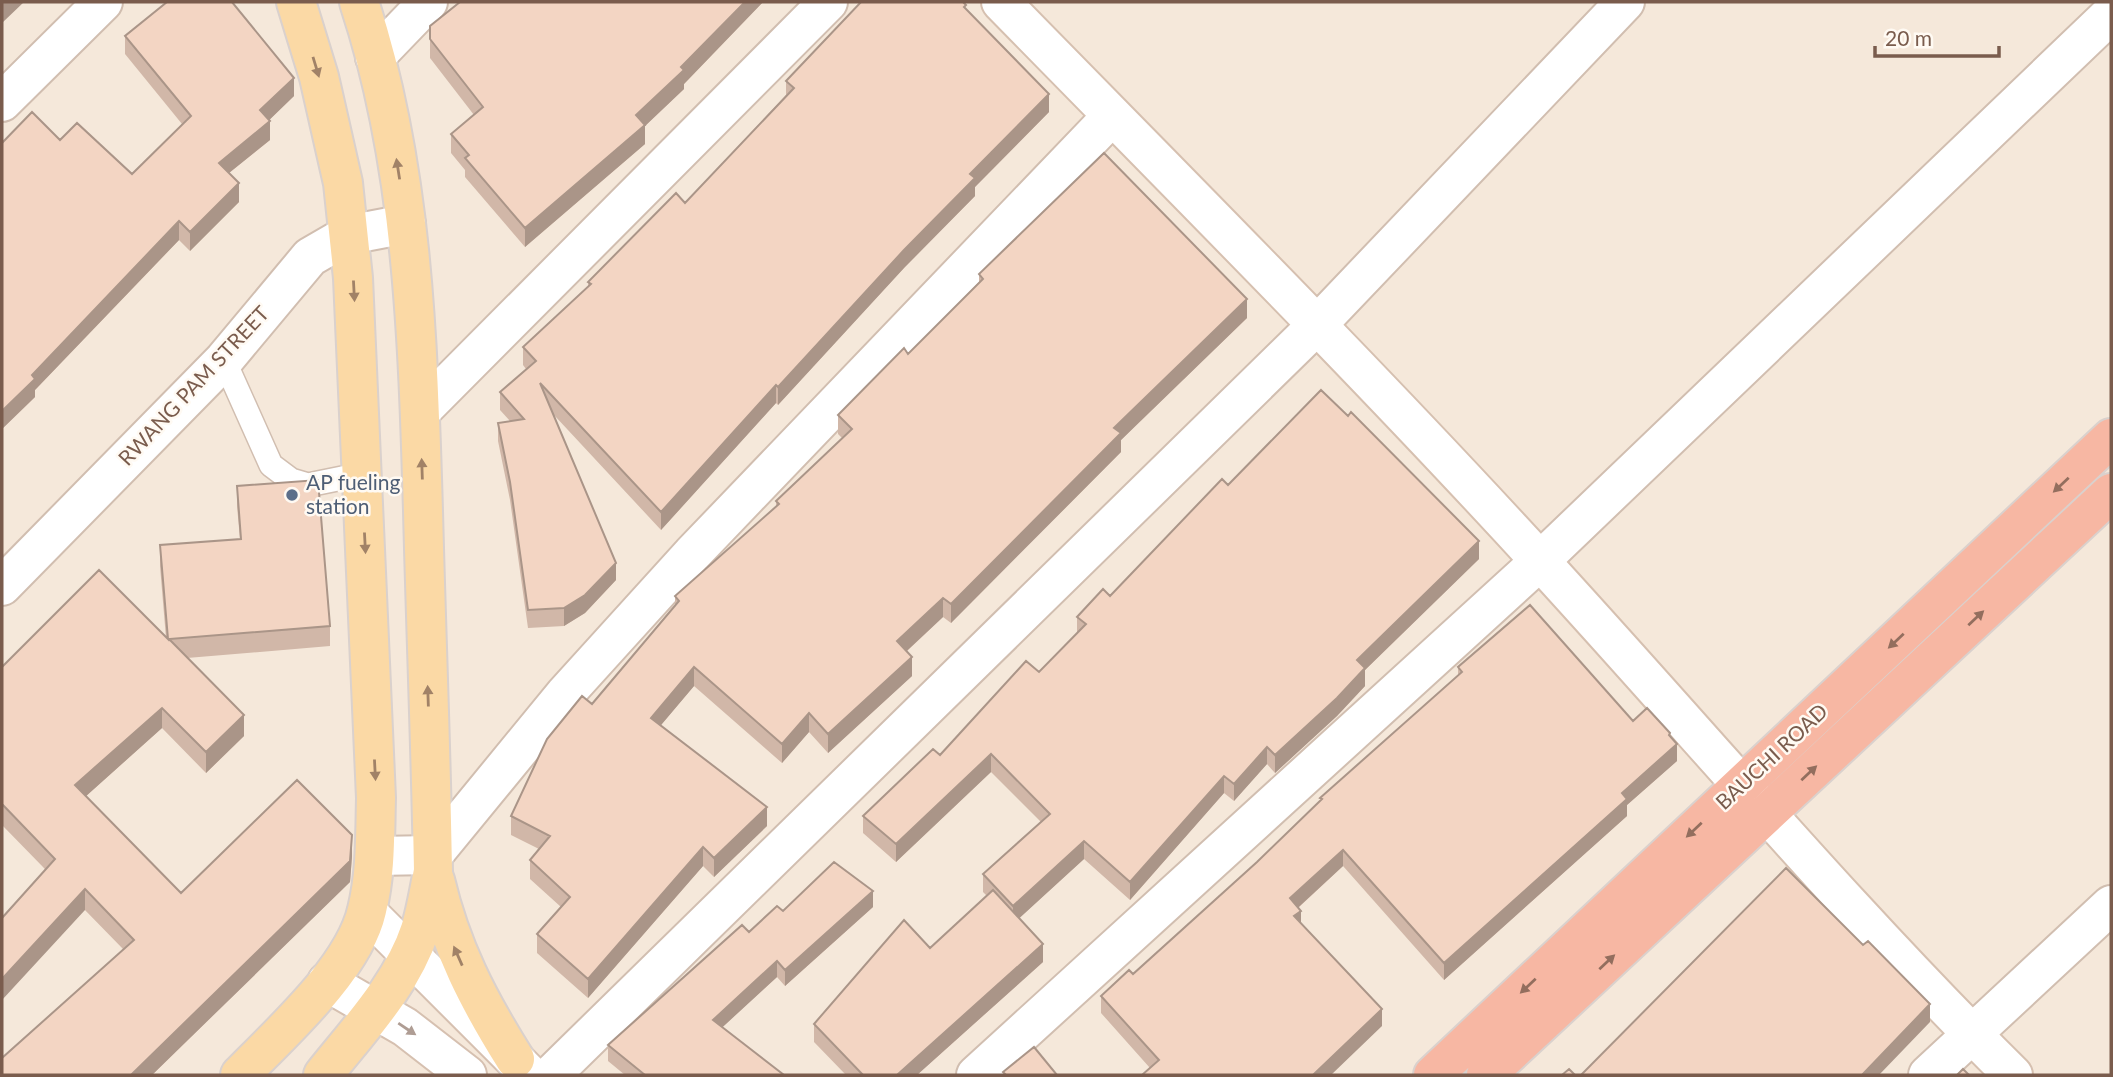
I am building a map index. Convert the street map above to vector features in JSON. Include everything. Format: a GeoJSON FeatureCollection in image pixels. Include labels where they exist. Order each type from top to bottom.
{"type":"FeatureCollection","features":[{"type":"Feature","properties":{"kind":"highway","name":"BAUCHI ROAD"},"geometry":{"type":"LineString","coordinates":[[1486,1075],[1755,798],[2111,439]]}},
{"type":"Feature","properties":{"kind":"highway","name":"BAUCHI ROAD"},"geometry":{"type":"LineString","coordinates":[[1433,1075],[2111,493]]}},
{"type":"Feature","properties":{"kind":"main road"},"geometry":{"type":"LineString","coordinates":[[240,1075],[327,982],[358,934],[367,912],[375,856],[376,798],[362,474],[348,235],[342,183],[319,77],[296,2]]}},
{"type":"Feature","properties":{"kind":"main road"},"geometry":{"type":"LineString","coordinates":[[359,2],[383,86],[412,267],[420,412],[433,863],[446,926],[458,956],[523,1067]]}},
{"type":"Feature","properties":{"kind":"main road"},"geometry":{"type":"LineString","coordinates":[[323,1075],[375,1009],[410,954],[420,930],[433,863]]}},
{"type":"Feature","properties":{"kind":"street"},"geometry":{"type":"LineString","coordinates":[[2,102],[103,2]]}},
{"type":"Feature","properties":{"kind":"street"},"geometry":{"type":"LineString","coordinates":[[375,57],[428,2]]}},
{"type":"Feature","properties":{"kind":"street"},"geometry":{"type":"LineString","coordinates":[[420,412],[828,2]]}},
{"type":"Feature","properties":{"kind":"street"},"geometry":{"type":"LineString","coordinates":[[1001,2],[1317,325],[1540,561],[1972,1034],[2013,1075]]}},
{"type":"Feature","properties":{"kind":"street"},"geometry":{"type":"LineString","coordinates":[[551,1075],[1317,325],[1625,2]]}},
{"type":"Feature","properties":{"kind":"street"},"geometry":{"type":"LineString","coordinates":[[976,1075],[1540,561],[2111,14]]}},
{"type":"Feature","properties":{"kind":"street"},"geometry":{"type":"LineString","coordinates":[[375,856],[433,863],[565,694],[692,554],[1112,116]]}},
{"type":"Feature","properties":{"kind":"street","name":"RWANG PAM STREET"},"geometry":{"type":"LineString","coordinates":[[2,586],[224,360],[310,257],[348,235],[406,224]]}},
{"type":"Feature","properties":{"kind":"street"},"geometry":{"type":"LineString","coordinates":[[1928,1075],[2111,905]]}},
{"type":"Feature","properties":{"kind":"street"},"geometry":{"type":"LineString","coordinates":[[367,912],[523,1067]]}},
{"type":"Feature","properties":{"kind":"street"},"geometry":{"type":"LineString","coordinates":[[327,982],[375,1009],[447,1057],[467,1075]]}},
{"type":"Feature","properties":{"kind":"lane"},"geometry":{"type":"LineString","coordinates":[[224,360],[271,465],[291,480],[307,485],[362,474]]}},
{"type":"Feature","properties":{"kind":"shaded area"},"geometry":{"type":"Polygon","coordinates":[[[2,2],[2111,2],[2111,1075],[2,1075],[2,2]]]}},
{"type":"Feature","properties":{"kind":"building"},"geometry":{"type":"Polygon","coordinates":[[[167,2],[232,2],[294,78],[260,110],[270,121],[219,163],[239,183],[190,232],[179,221],[32,375],[35,379],[2,411],[2,143],[32,112],[60,140],[77,123],[132,174],[191,116],[125,36],[167,2]]]}},
{"type":"Feature","properties":{"kind":"building"},"geometry":{"type":"Polygon","coordinates":[[[460,2],[745,2],[681,67],[684,70],[636,115],[645,125],[525,228],[465,158],[469,155],[451,134],[483,107],[430,39],[430,26],[460,2]]]}},
{"type":"Feature","properties":{"kind":"building"},"geometry":{"type":"Polygon","coordinates":[[[861,2],[963,2],[966,5],[964,7],[1049,94],[970,174],[975,178],[904,250],[778,387],[776,385],[661,512],[540,383],[616,563],[585,595],[564,608],[528,610],[510,482],[498,423],[524,419],[500,392],[536,361],[523,347],[591,284],[588,282],[676,193],[685,203],[794,88],[786,81],[861,2]]]}},
{"type":"Feature","properties":{"kind":"building"},"geometry":{"type":"Polygon","coordinates":[[[1104,153],[1247,299],[1114,428],[1121,433],[951,604],[943,598],[897,641],[912,657],[828,734],[809,713],[782,744],[694,667],[651,718],[767,807],[714,858],[703,847],[588,979],[537,934],[570,897],[530,860],[550,836],[511,816],[547,739],[582,696],[592,704],[679,601],[675,596],[779,504],[776,501],[852,429],[838,415],[904,348],[908,354],[983,279],[979,274],[1104,153]]]}},
{"type":"Feature","properties":{"kind":"building"},"geometry":{"type":"Polygon","coordinates":[[[1321,390],[1348,416],[1351,412],[1479,541],[1357,660],[1365,668],[1337,698],[1275,755],[1267,747],[1234,784],[1224,776],[1130,882],[1084,841],[1013,906],[983,874],[1050,814],[991,754],[896,844],[863,816],[933,749],[940,755],[1026,661],[1039,672],[1086,624],[1077,617],[1103,589],[1110,596],[1222,479],[1228,485],[1321,390]]]}},
{"type":"Feature","properties":{"kind":"building"},"geometry":{"type":"Polygon","coordinates":[[[318,480],[330,626],[169,639],[244,715],[206,752],[162,708],[75,785],[181,893],[297,780],[352,835],[350,861],[131,1075],[2,1075],[2,1058],[134,940],[85,889],[2,979],[2,918],[55,859],[2,804],[2,667],[99,570],[168,639],[160,545],[241,539],[237,486],[318,480]]]}},
{"type":"Feature","properties":{"kind":"building"},"geometry":{"type":"Polygon","coordinates":[[[1530,605],[1633,721],[1647,708],[1677,744],[1622,793],[1627,799],[1444,963],[1343,850],[1290,898],[1301,911],[1294,916],[1382,1009],[1313,1075],[1142,1075],[1159,1060],[1101,996],[1129,970],[1133,974],[1257,862],[1322,799],[1320,798],[1462,672],[1458,667],[1530,605]]]}},
{"type":"Feature","properties":{"kind":"building"},"geometry":{"type":"Polygon","coordinates":[[[834,862],[873,891],[785,970],[777,961],[713,1020],[784,1075],[645,1075],[608,1045],[742,925],[749,932],[777,906],[783,911],[834,862]]]}},
{"type":"Feature","properties":{"kind":"building"},"geometry":{"type":"Polygon","coordinates":[[[1786,868],[1863,945],[1868,941],[1930,1004],[1862,1075],[1581,1075],[1786,868]]]}},
{"type":"Feature","properties":{"kind":"building"},"geometry":{"type":"Polygon","coordinates":[[[993,890],[1043,944],[897,1075],[863,1075],[814,1024],[904,920],[930,948],[993,890]]]}},
{"type":"Feature","properties":{"kind":"building"},"geometry":{"type":"Polygon","coordinates":[[[1034,1047],[1057,1075],[1006,1075],[1003,1072],[1034,1047]]]}},
{"type":"Feature","properties":{"kind":"building"},"geometry":{"type":"Polygon","coordinates":[[[1569,1069],[1575,1075],[1562,1075],[1569,1069]]]}},
{"type":"Feature","properties":{"kind":"building"},"geometry":{"type":"Polygon","coordinates":[[[1963,1069],[1969,1075],[1957,1075],[1963,1069]]]}},
{"type":"Feature","properties":{"kind":"place","name":"AP fueling station"},"geometry":{"type":"Point","coordinates":[292,495]}}]}
